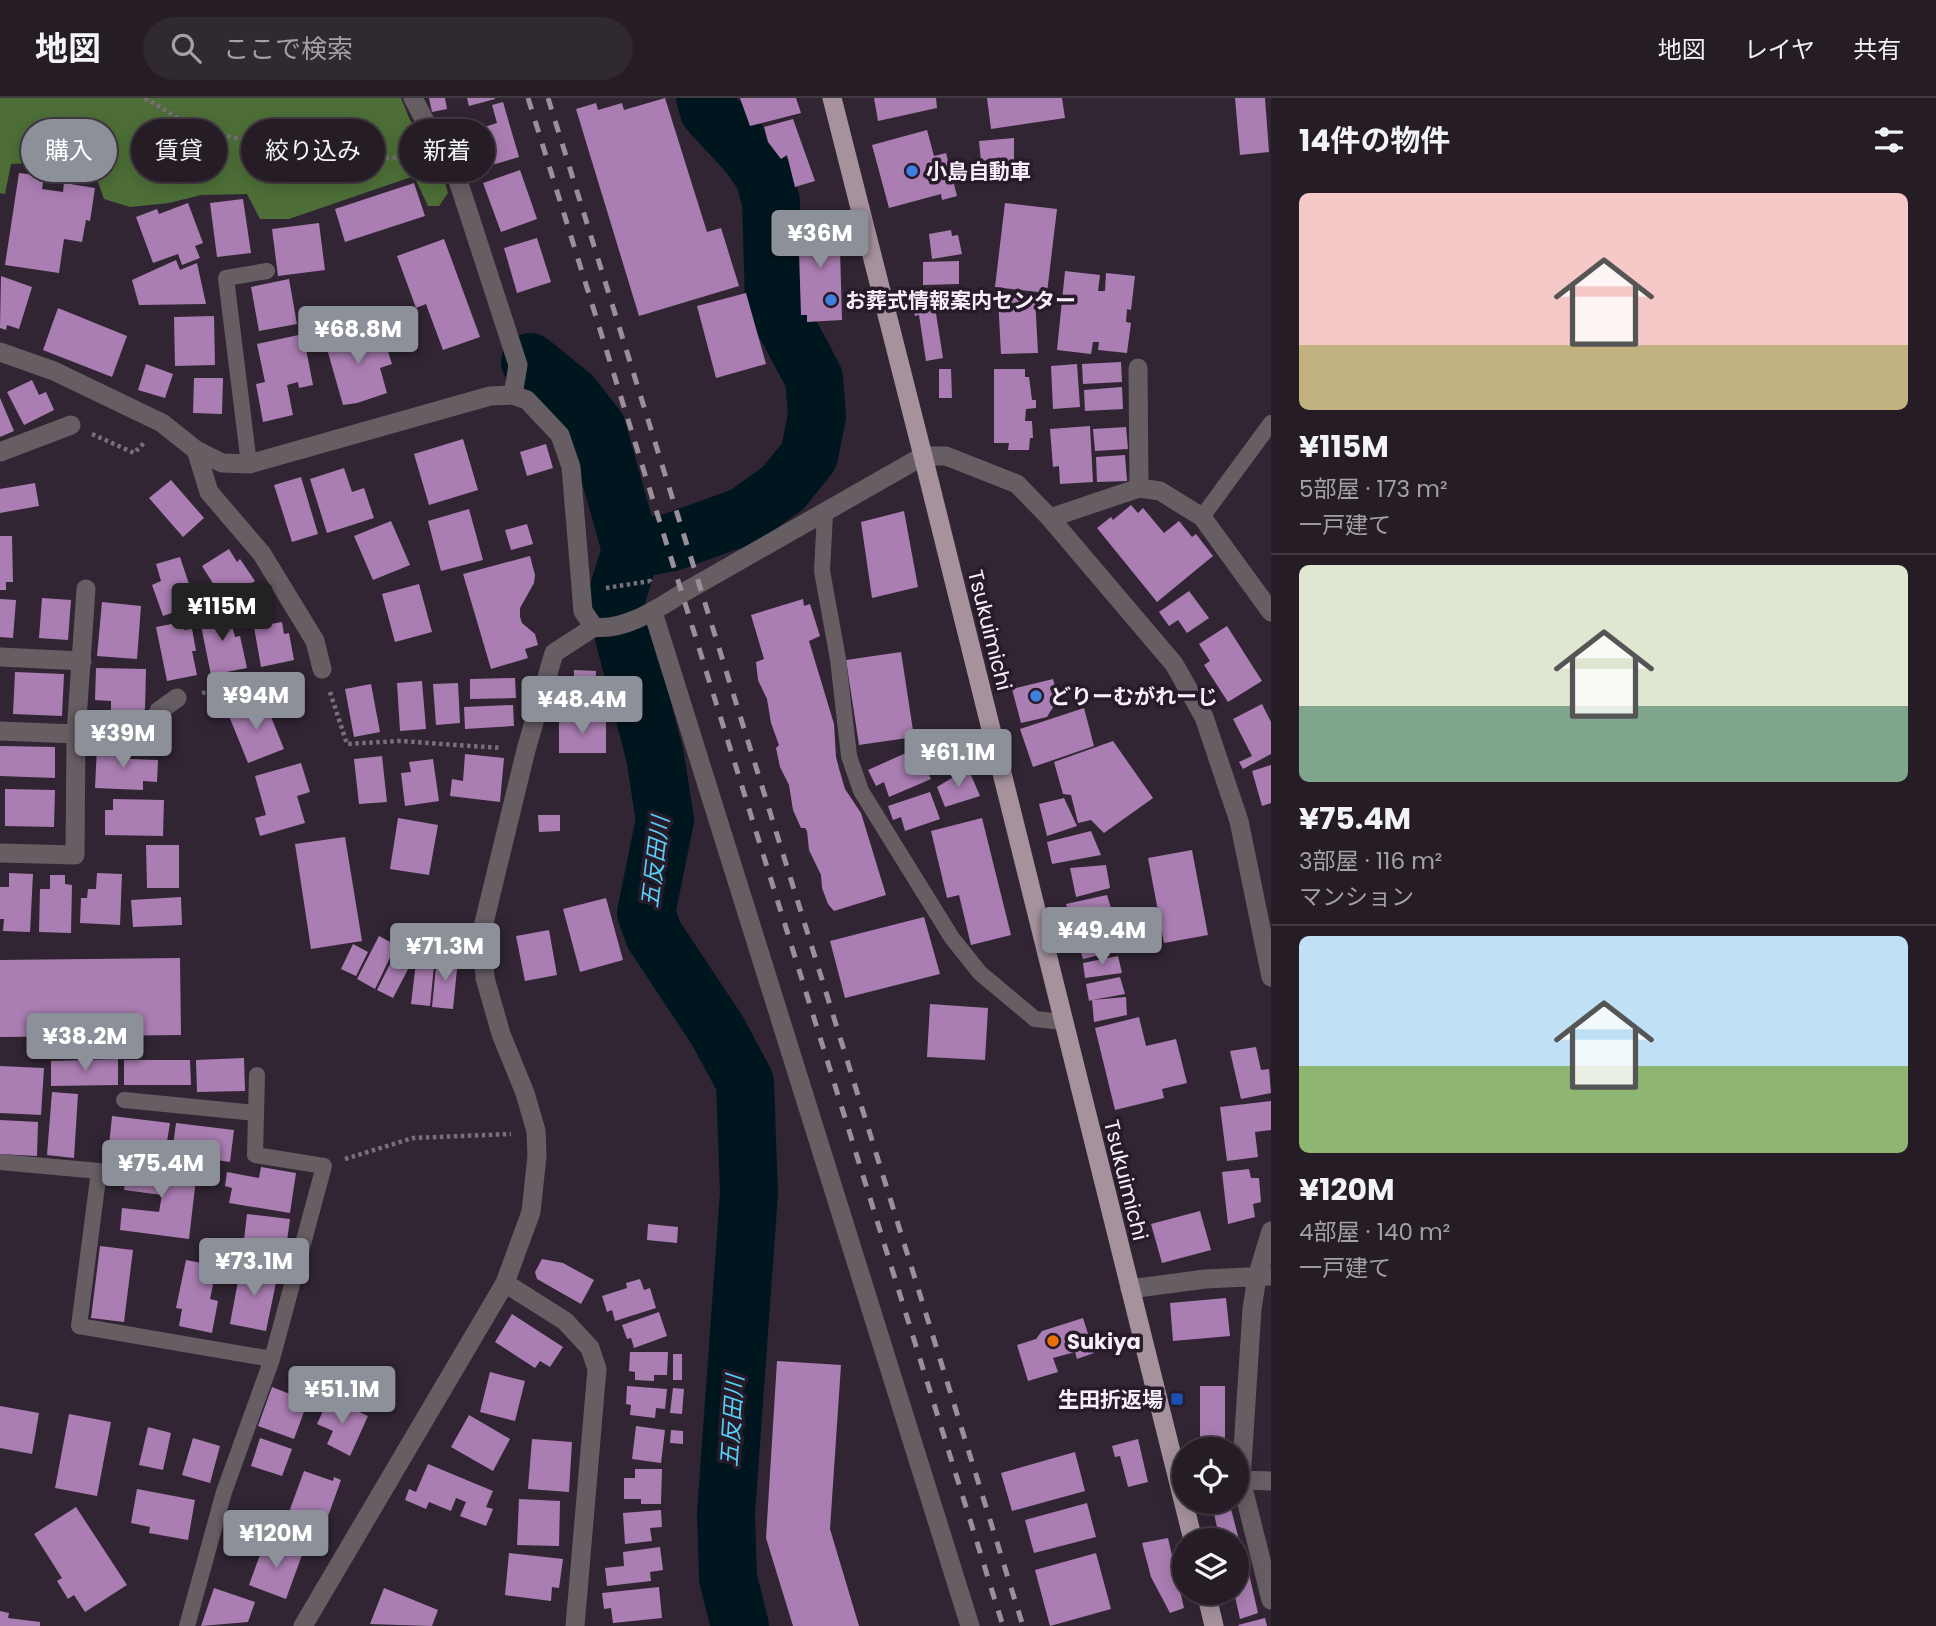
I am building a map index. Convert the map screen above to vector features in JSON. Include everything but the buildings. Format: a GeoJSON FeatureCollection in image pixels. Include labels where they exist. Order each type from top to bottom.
{"type":"FeatureCollection","features":[{"type":"Feature","properties":{"kind":"main road","name":"Tsukuimichi"},"geometry":{"type":"LineString","coordinates":[[832,98],[1190,1528]]}},
{"type":"Feature","properties":{"kind":"main road"},"geometry":{"type":"LineString","coordinates":[[1209,1605],[1214,1626]]}},
{"type":"Feature","properties":{"kind":"street"},"geometry":{"type":"LineString","coordinates":[[413,98],[424,119]]}},
{"type":"Feature","properties":{"kind":"street"},"geometry":{"type":"LineString","coordinates":[[458,182],[518,365],[513,396]]}},
{"type":"Feature","properties":{"kind":"street"},"geometry":{"type":"LineString","coordinates":[[0,352],[54,371],[162,423],[197,450],[222,463],[248,464],[490,396],[513,396],[527,400],[560,435],[571,467],[583,611],[599,627]]}},
{"type":"Feature","properties":{"kind":"street"},"geometry":{"type":"LineString","coordinates":[[1138,368],[1139,488]]}},
{"type":"Feature","properties":{"kind":"street"},"geometry":{"type":"LineString","coordinates":[[0,452],[71,425]]}},
{"type":"Feature","properties":{"kind":"street"},"geometry":{"type":"LineString","coordinates":[[197,450],[209,492],[262,554],[315,641],[322,669]]}},
{"type":"Feature","properties":{"kind":"street"},"geometry":{"type":"LineString","coordinates":[[303,1626],[505,1283],[531,1212],[537,1156],[536,1132],[525,1093],[501,1034],[485,978],[482,931],[526,750],[554,653],[599,627],[650,614],[923,456],[946,456],[1017,484],[1050,518],[1174,664],[1204,717],[1239,821],[1271,977]]}},
{"type":"Feature","properties":{"kind":"street"},"geometry":{"type":"LineString","coordinates":[[1050,518],[1139,488],[1160,491],[1202,517],[1271,612]]}},
{"type":"Feature","properties":{"kind":"street"},"geometry":{"type":"LineString","coordinates":[[0,853],[75,855],[76,734],[86,589]]}},
{"type":"Feature","properties":{"kind":"street"},"geometry":{"type":"LineString","coordinates":[[650,614],[970,1626]]}},
{"type":"Feature","properties":{"kind":"street"},"geometry":{"type":"LineString","coordinates":[[0,657],[82,661]]}},
{"type":"Feature","properties":{"kind":"street"},"geometry":{"type":"LineString","coordinates":[[0,731],[149,733],[159,711],[177,698]]}},
{"type":"Feature","properties":{"kind":"street"},"geometry":{"type":"LineString","coordinates":[[1244,1437],[1252,1308],[1264,1277],[1271,1231]]}},
{"type":"Feature","properties":{"kind":"street"},"geometry":{"type":"LineString","coordinates":[[1130,1289],[1205,1279],[1264,1277]]}},
{"type":"Feature","properties":{"kind":"street"},"geometry":{"type":"LineString","coordinates":[[505,1283],[565,1321],[590,1348],[597,1368],[575,1626]]}},
{"type":"Feature","properties":{"kind":"street"},"geometry":{"type":"LineString","coordinates":[[1249,1480],[1271,1481]]}},
{"type":"Feature","properties":{"kind":"street"},"geometry":{"type":"LineString","coordinates":[[1249,1512],[1271,1600]]}},
{"type":"Feature","properties":{"kind":"lane"},"geometry":{"type":"LineString","coordinates":[[248,464],[226,278],[267,271]]}},
{"type":"Feature","properties":{"kind":"lane"},"geometry":{"type":"LineString","coordinates":[[1202,517],[1271,423]]}},
{"type":"Feature","properties":{"kind":"lane"},"geometry":{"type":"LineString","coordinates":[[825,514],[822,571],[838,659],[849,756],[861,791],[952,938],[980,973],[1035,1019],[1063,1022]]}},
{"type":"Feature","properties":{"kind":"lane"},"geometry":{"type":"LineString","coordinates":[[187,1626],[224,1492],[272,1359],[324,1166],[255,1155],[257,1075]]}},
{"type":"Feature","properties":{"kind":"lane"},"geometry":{"type":"LineString","coordinates":[[124,1100],[256,1113]]}},
{"type":"Feature","properties":{"kind":"lane"},"geometry":{"type":"LineString","coordinates":[[0,1162],[99,1171],[79,1326],[272,1359]]}},
{"type":"Feature","properties":{"kind":"path"},"geometry":{"type":"LineString","coordinates":[[145,98],[178,118],[221,134],[324,159],[399,157]]}},
{"type":"Feature","properties":{"kind":"path"},"geometry":{"type":"LineString","coordinates":[[600,589],[650,581]]}},
{"type":"Feature","properties":{"kind":"path"},"geometry":{"type":"LineString","coordinates":[[177,698],[322,669],[347,744],[399,741],[526,750]]}},
{"type":"Feature","properties":{"kind":"path"},"geometry":{"type":"LineString","coordinates":[[324,1166],[413,1138],[536,1132]]}},
{"type":"Feature","properties":{"kind":"green space"},"geometry":{"type":"Polygon","coordinates":[[[0,98],[401,98],[410,119],[399,119],[399,181],[289,219],[260,219],[247,194],[201,195],[169,203],[130,207],[104,199],[98,182],[117,182],[117,119],[21,119],[21,164],[11,164],[5,194],[0,193],[0,98]]]}},
{"type":"Feature","properties":{"kind":"green space"},"geometry":{"type":"Polygon","coordinates":[[[417,182],[445,182],[448,193],[439,206],[428,206],[417,182]]]}},
{"type":"Feature","properties":{"kind":"waterway","name":"五反田川"},"geometry":{"type":"LineString","coordinates":[[705,98],[709,111],[748,153],[764,176],[771,202],[774,303],[814,378],[817,416],[809,456],[783,488],[744,516],[672,542],[631,550],[615,602],[655,756],[665,820],[646,913],[654,935],[717,1030],[745,1082],[749,1193],[726,1513],[728,1578],[740,1626]]}},
{"type":"Feature","properties":{"kind":"waterway"},"geometry":{"type":"LineString","coordinates":[[530,362],[572,396],[597,428],[631,550]]}},
{"type":"Feature","properties":{"kind":"railway"},"geometry":{"type":"LineString","coordinates":[[528,98],[1003,1626]]}},
{"type":"Feature","properties":{"kind":"railway"},"geometry":{"type":"LineString","coordinates":[[548,98],[1023,1626]]}},
{"type":"Feature","properties":{"kind":"place","name":"小島自動車"},"geometry":{"type":"Point","coordinates":[912,171]}},
{"type":"Feature","properties":{"kind":"place","name":"お葬式情報案内センター"},"geometry":{"type":"Point","coordinates":[831,300]}},
{"type":"Feature","properties":{"kind":"place","name":"どりーむがれーじ"},"geometry":{"type":"Point","coordinates":[1036,696]}},
{"type":"Feature","properties":{"kind":"place","name":"Sukiya"},"geometry":{"type":"Point","coordinates":[1053,1341]}},
{"type":"Feature","properties":{"kind":"place","name":"生田折返場"},"geometry":{"type":"Point","coordinates":[1177,1399]}}]}
